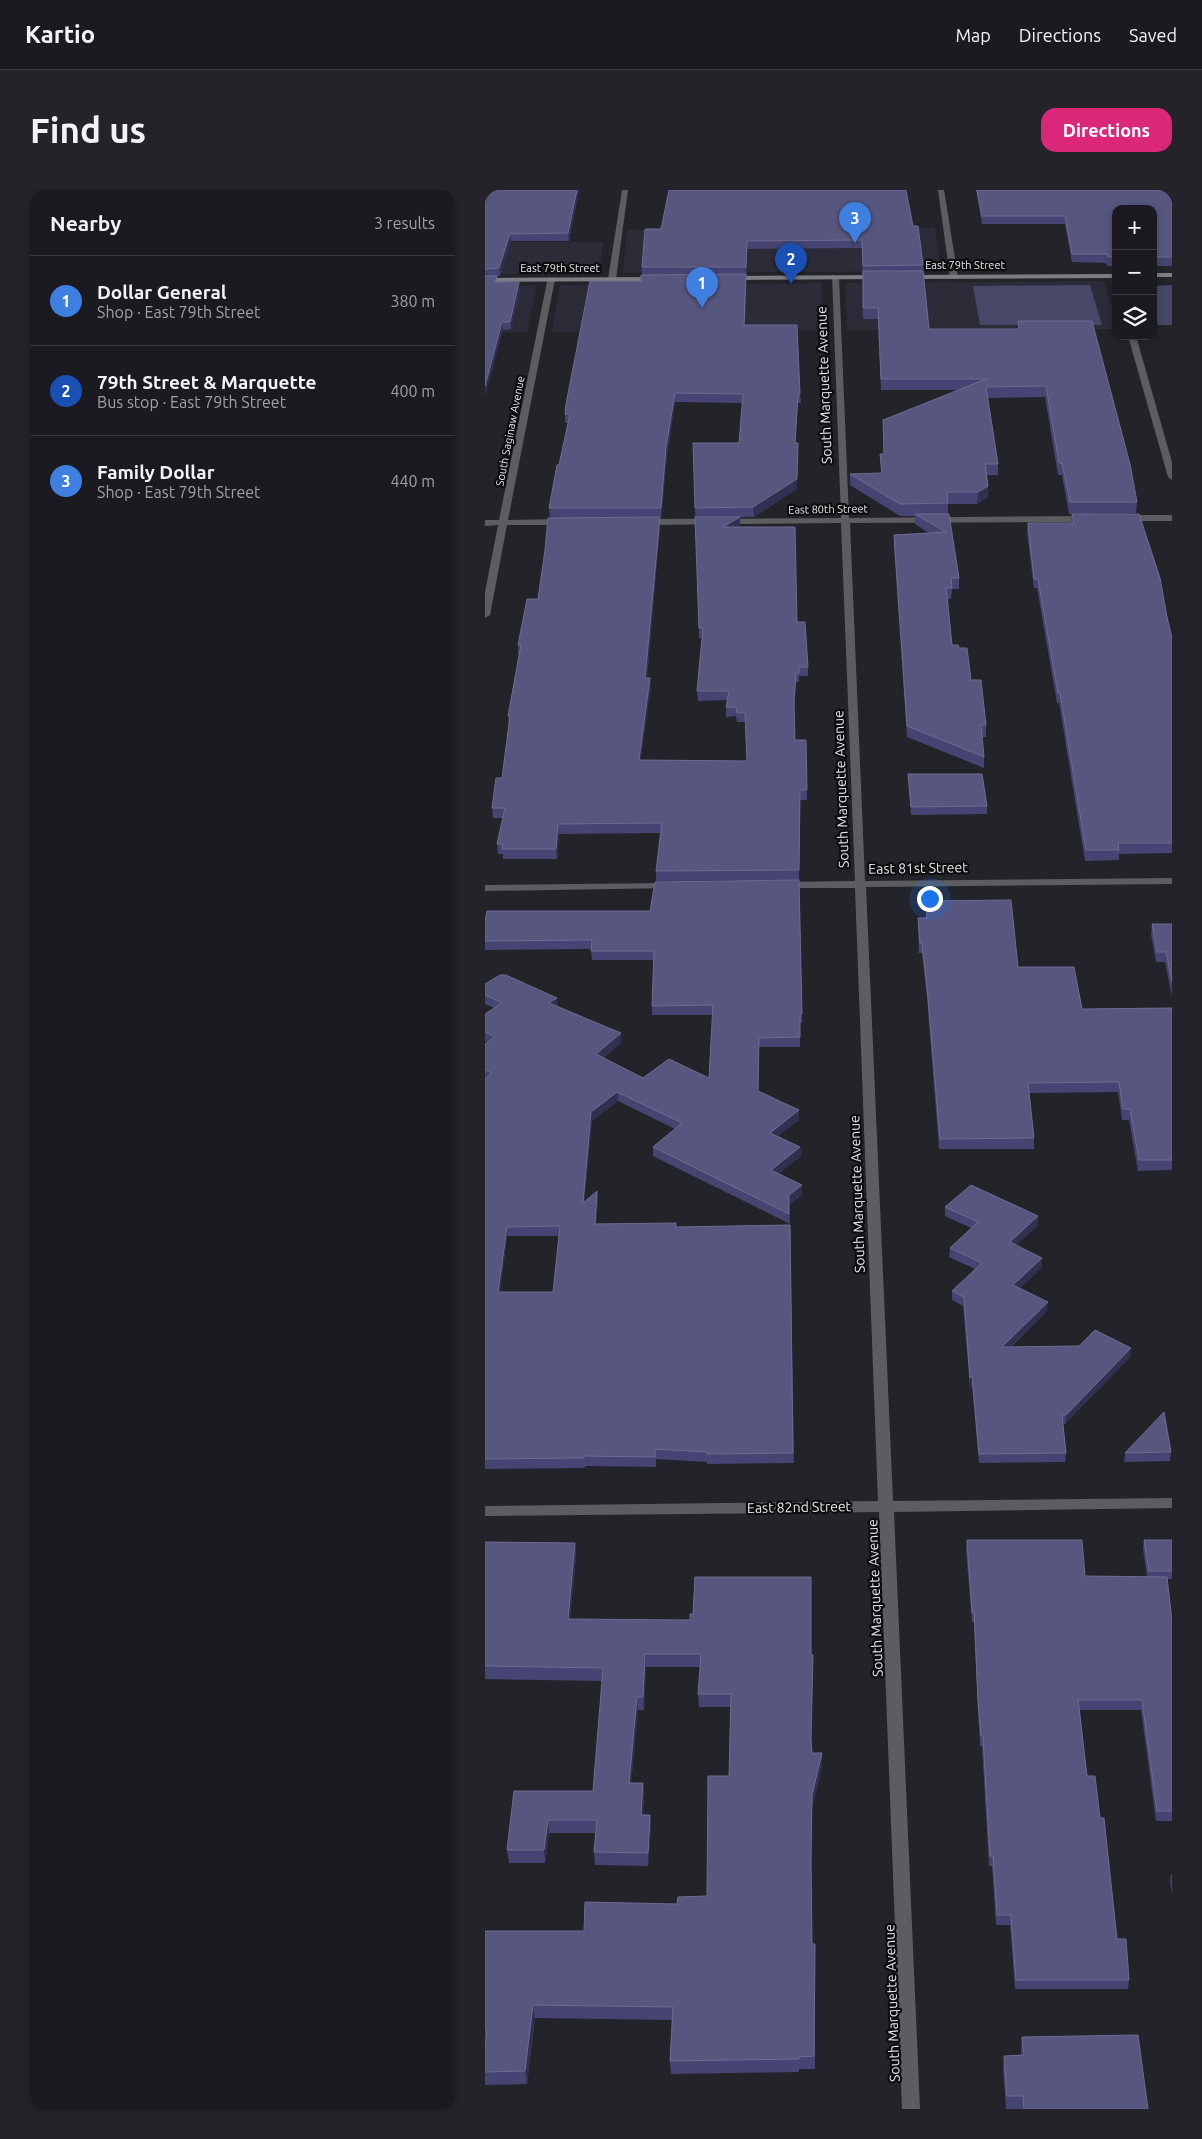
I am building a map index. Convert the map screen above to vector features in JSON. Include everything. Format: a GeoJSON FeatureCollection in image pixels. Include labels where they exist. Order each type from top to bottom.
{"type":"FeatureCollection","features":[{"type":"Feature","properties":{"kind":"main road"},"geometry":{"type":"LineString","coordinates":[[1157,275],[1172,275]]}},
{"type":"Feature","properties":{"kind":"main road","name":"East 79th Street"},"geometry":{"type":"LineString","coordinates":[[894,277],[1112,276]]}},
{"type":"Feature","properties":{"kind":"main road"},"geometry":{"type":"LineString","coordinates":[[720,278],[884,277]]}},
{"type":"Feature","properties":{"kind":"main road","name":"East 79th Street"},"geometry":{"type":"LineString","coordinates":[[485,280],[662,279]]}},
{"type":"Feature","properties":{"kind":"street"},"geometry":{"type":"LineString","coordinates":[[612,279],[625,190]]}},
{"type":"Feature","properties":{"kind":"street"},"geometry":{"type":"LineString","coordinates":[[941,190],[954,277]]}},
{"type":"Feature","properties":{"kind":"street","name":"South Marquette Avenue"},"geometry":{"type":"LineString","coordinates":[[835,278],[911,2109]]}},
{"type":"Feature","properties":{"kind":"street","name":"South Saginaw Avenue"},"geometry":{"type":"LineString","coordinates":[[485,616],[551,279]]}},
{"type":"Feature","properties":{"kind":"street"},"geometry":{"type":"LineString","coordinates":[[1133,340],[1172,477]]}},
{"type":"Feature","properties":{"kind":"street","name":"East 80th Street"},"geometry":{"type":"LineString","coordinates":[[632,522],[1095,518]]}},
{"type":"Feature","properties":{"kind":"street"},"geometry":{"type":"LineString","coordinates":[[1115,518],[1172,518]]}},
{"type":"Feature","properties":{"kind":"street"},"geometry":{"type":"LineString","coordinates":[[485,523],[572,522]]}},
{"type":"Feature","properties":{"kind":"street","name":"East 81st Street"},"geometry":{"type":"LineString","coordinates":[[773,885],[1172,881]]}},
{"type":"Feature","properties":{"kind":"street"},"geometry":{"type":"LineString","coordinates":[[485,888],[684,886]]}},
{"type":"Feature","properties":{"kind":"street","name":"East 82nd Street"},"geometry":{"type":"LineString","coordinates":[[485,1511],[1172,1503]]}},
{"type":"Feature","properties":{"kind":"shaded area"},"geometry":{"type":"Polygon","coordinates":[[[935,228],[941,271],[623,273],[627,230],[935,228]]]}},
{"type":"Feature","properties":{"kind":"shaded area"},"geometry":{"type":"Polygon","coordinates":[[[485,242],[603,242],[599,273],[485,274],[485,242]]]}},
{"type":"Feature","properties":{"kind":"shaded area"},"geometry":{"type":"Polygon","coordinates":[[[1104,281],[1112,308],[1112,329],[847,330],[845,283],[1104,281]]]}},
{"type":"Feature","properties":{"kind":"shaded area"},"geometry":{"type":"Polygon","coordinates":[[[821,283],[822,330],[552,332],[560,285],[821,283]]]}},
{"type":"Feature","properties":{"kind":"shaded area"},"geometry":{"type":"Polygon","coordinates":[[[537,285],[527,332],[485,332],[485,286],[537,285]]]}},
{"type":"Feature","properties":{"kind":"shaded area"},"geometry":{"type":"Polygon","coordinates":[[[1090,285],[1102,325],[980,325],[973,286],[1090,285]]]}},
{"type":"Feature","properties":{"kind":"shaded area"},"geometry":{"type":"Polygon","coordinates":[[[1172,285],[1172,325],[1158,325],[1157,286],[1172,285]]]}},
{"type":"Feature","properties":{"kind":"building"},"geometry":{"type":"Polygon","coordinates":[[[485,190],[577,190],[568,233],[510,234],[499,268],[485,269],[485,190]]]}},
{"type":"Feature","properties":{"kind":"building"},"geometry":{"type":"Polygon","coordinates":[[[669,190],[906,190],[913,226],[918,226],[923,265],[863,266],[862,240],[747,241],[746,267],[642,267],[645,229],[661,229],[669,190]]]}},
{"type":"Feature","properties":{"kind":"building"},"geometry":{"type":"Polygon","coordinates":[[[977,190],[1172,190],[1172,257],[1157,257],[1157,205],[1112,205],[1112,257],[1108,257],[1107,254],[1072,254],[1065,216],[982,216],[977,190]]]}},
{"type":"Feature","properties":{"kind":"building"},"geometry":{"type":"Polygon","coordinates":[[[863,271],[923,271],[929,329],[1019,329],[1018,321],[1092,321],[1130,464],[1137,502],[1070,502],[1062,463],[1059,463],[1046,386],[986,387],[998,464],[985,464],[988,486],[978,492],[947,492],[948,503],[900,504],[850,474],[882,473],[880,454],[884,454],[883,420],[986,379],[881,379],[878,308],[863,308],[863,271]]]}},
{"type":"Feature","properties":{"kind":"building"},"geometry":{"type":"Polygon","coordinates":[[[746,274],[744,325],[797,325],[800,394],[798,394],[795,443],[798,443],[797,479],[753,507],[695,508],[693,443],[739,443],[743,394],[675,393],[666,447],[661,508],[549,508],[557,465],[559,465],[570,414],[565,414],[566,404],[590,281],[641,281],[641,275],[746,274]]]}},
{"type":"Feature","properties":{"kind":"building"},"geometry":{"type":"Polygon","coordinates":[[[485,276],[497,276],[495,282],[519,282],[510,322],[502,322],[485,386],[485,276]]]}},
{"type":"Feature","properties":{"kind":"building"},"geometry":{"type":"Polygon","coordinates":[[[915,514],[949,514],[959,578],[951,578],[952,588],[946,588],[952,645],[958,645],[959,648],[967,648],[971,680],[981,680],[986,725],[981,725],[984,757],[907,726],[894,535],[946,532],[915,514]]]}},
{"type":"Feature","properties":{"kind":"building"},"geometry":{"type":"Polygon","coordinates":[[[1072,514],[1139,514],[1160,578],[1172,638],[1172,843],[1118,843],[1119,850],[1086,850],[1060,693],[1058,693],[1038,579],[1034,579],[1028,523],[1074,523],[1072,514]]]}},
{"type":"Feature","properties":{"kind":"building"},"geometry":{"type":"Polygon","coordinates":[[[660,517],[645,678],[650,678],[639,760],[747,761],[745,713],[737,713],[736,707],[726,707],[729,691],[697,691],[703,628],[699,628],[695,517],[740,517],[723,527],[795,527],[797,622],[805,622],[808,667],[799,667],[799,673],[796,673],[794,701],[795,740],[806,740],[807,790],[800,790],[799,870],[656,871],[662,823],[558,824],[556,849],[502,849],[503,844],[497,844],[505,808],[492,808],[496,778],[502,778],[510,716],[508,716],[521,645],[518,645],[527,599],[538,599],[548,518],[660,517]]]}},
{"type":"Feature","properties":{"kind":"building"},"geometry":{"type":"Polygon","coordinates":[[[908,774],[982,774],[987,806],[911,807],[908,774]]]}},
{"type":"Feature","properties":{"kind":"building"},"geometry":{"type":"Polygon","coordinates":[[[799,880],[802,1014],[800,1014],[800,1037],[759,1038],[758,1091],[799,1110],[770,1133],[800,1147],[771,1170],[802,1185],[789,1195],[789,1214],[653,1147],[682,1123],[617,1092],[591,1112],[583,1203],[597,1191],[595,1224],[676,1223],[676,1227],[790,1225],[793,1453],[707,1454],[707,1452],[655,1449],[655,1457],[584,1456],[584,1458],[485,1459],[485,1079],[492,1073],[485,1070],[485,1044],[495,1037],[485,1032],[485,1014],[502,1003],[485,995],[485,984],[500,975],[506,975],[557,998],[549,1003],[621,1033],[596,1054],[643,1078],[669,1059],[709,1078],[713,1005],[652,1006],[654,951],[591,951],[592,940],[485,941],[487,911],[650,911],[655,882],[799,880]],[[560,1226],[507,1227],[498,1292],[553,1292],[560,1226]]]}},
{"type":"Feature","properties":{"kind":"building"},"geometry":{"type":"Polygon","coordinates":[[[1011,900],[1018,967],[1074,967],[1082,1009],[1172,1008],[1172,1160],[1139,1160],[1130,1109],[1123,1109],[1119,1082],[1028,1083],[1034,1138],[940,1139],[927,987],[918,918],[927,918],[926,901],[1011,900]]]}},
{"type":"Feature","properties":{"kind":"building"},"geometry":{"type":"Polygon","coordinates":[[[1152,924],[1172,924],[1172,982],[1166,952],[1157,952],[1152,924]]]}},
{"type":"Feature","properties":{"kind":"building"},"geometry":{"type":"Polygon","coordinates":[[[971,1185],[1038,1216],[1010,1242],[1042,1258],[1013,1285],[1048,1302],[1002,1347],[1079,1346],[1095,1330],[1131,1348],[1066,1415],[1062,1415],[1066,1453],[979,1454],[972,1376],[970,1378],[964,1297],[952,1291],[982,1263],[950,1248],[978,1222],[945,1207],[971,1185]]]}},
{"type":"Feature","properties":{"kind":"building"},"geometry":{"type":"Polygon","coordinates":[[[1164,1412],[1171,1452],[1125,1453],[1164,1412]]]}},
{"type":"Feature","properties":{"kind":"building"},"geometry":{"type":"Polygon","coordinates":[[[967,1540],[1082,1540],[1085,1576],[1167,1577],[1172,1621],[1172,1811],[1157,1811],[1142,1700],[1078,1700],[1087,1776],[1095,1776],[1100,1818],[1104,1818],[1117,1939],[1126,1939],[1129,1980],[1016,1980],[1011,1915],[997,1915],[993,1856],[990,1856],[983,1736],[981,1736],[978,1700],[974,1612],[972,1612],[967,1540]]]}},
{"type":"Feature","properties":{"kind":"building"},"geometry":{"type":"Polygon","coordinates":[[[1144,1540],[1172,1540],[1172,1571],[1149,1571],[1144,1540]]]}},
{"type":"Feature","properties":{"kind":"building"},"geometry":{"type":"Polygon","coordinates":[[[485,1542],[575,1543],[568,1619],[690,1620],[690,1614],[693,1614],[695,1577],[811,1577],[811,1655],[813,1655],[811,1740],[812,1753],[822,1753],[812,1795],[812,1944],[815,1944],[814,2056],[799,2057],[799,2059],[670,2061],[673,2007],[533,2005],[525,2071],[485,2072],[487,2030],[485,2030],[485,1931],[584,1931],[585,1902],[677,1904],[678,1897],[707,1896],[708,1776],[729,1776],[731,1694],[698,1694],[701,1654],[645,1654],[643,1697],[637,1697],[629,1783],[643,1783],[641,1815],[650,1815],[648,1853],[594,1852],[597,1820],[548,1820],[544,1850],[507,1850],[514,1791],[593,1791],[603,1668],[485,1666],[485,1542]]]}},
{"type":"Feature","properties":{"kind":"building"},"geometry":{"type":"Polygon","coordinates":[[[1138,2035],[1148,2109],[1024,2109],[1023,2096],[1007,2096],[1004,2056],[1024,2055],[1022,2037],[1138,2035]]]}},
{"type":"Feature","properties":{"kind":"place","name":"Family Dollar"},"geometry":{"type":"Point","coordinates":[855,243]}},
{"type":"Feature","properties":{"kind":"place","name":"79th Street & Marquette"},"geometry":{"type":"Point","coordinates":[791,284]}},
{"type":"Feature","properties":{"kind":"place","name":"Dollar General"},"geometry":{"type":"Point","coordinates":[702,308]}}]}
